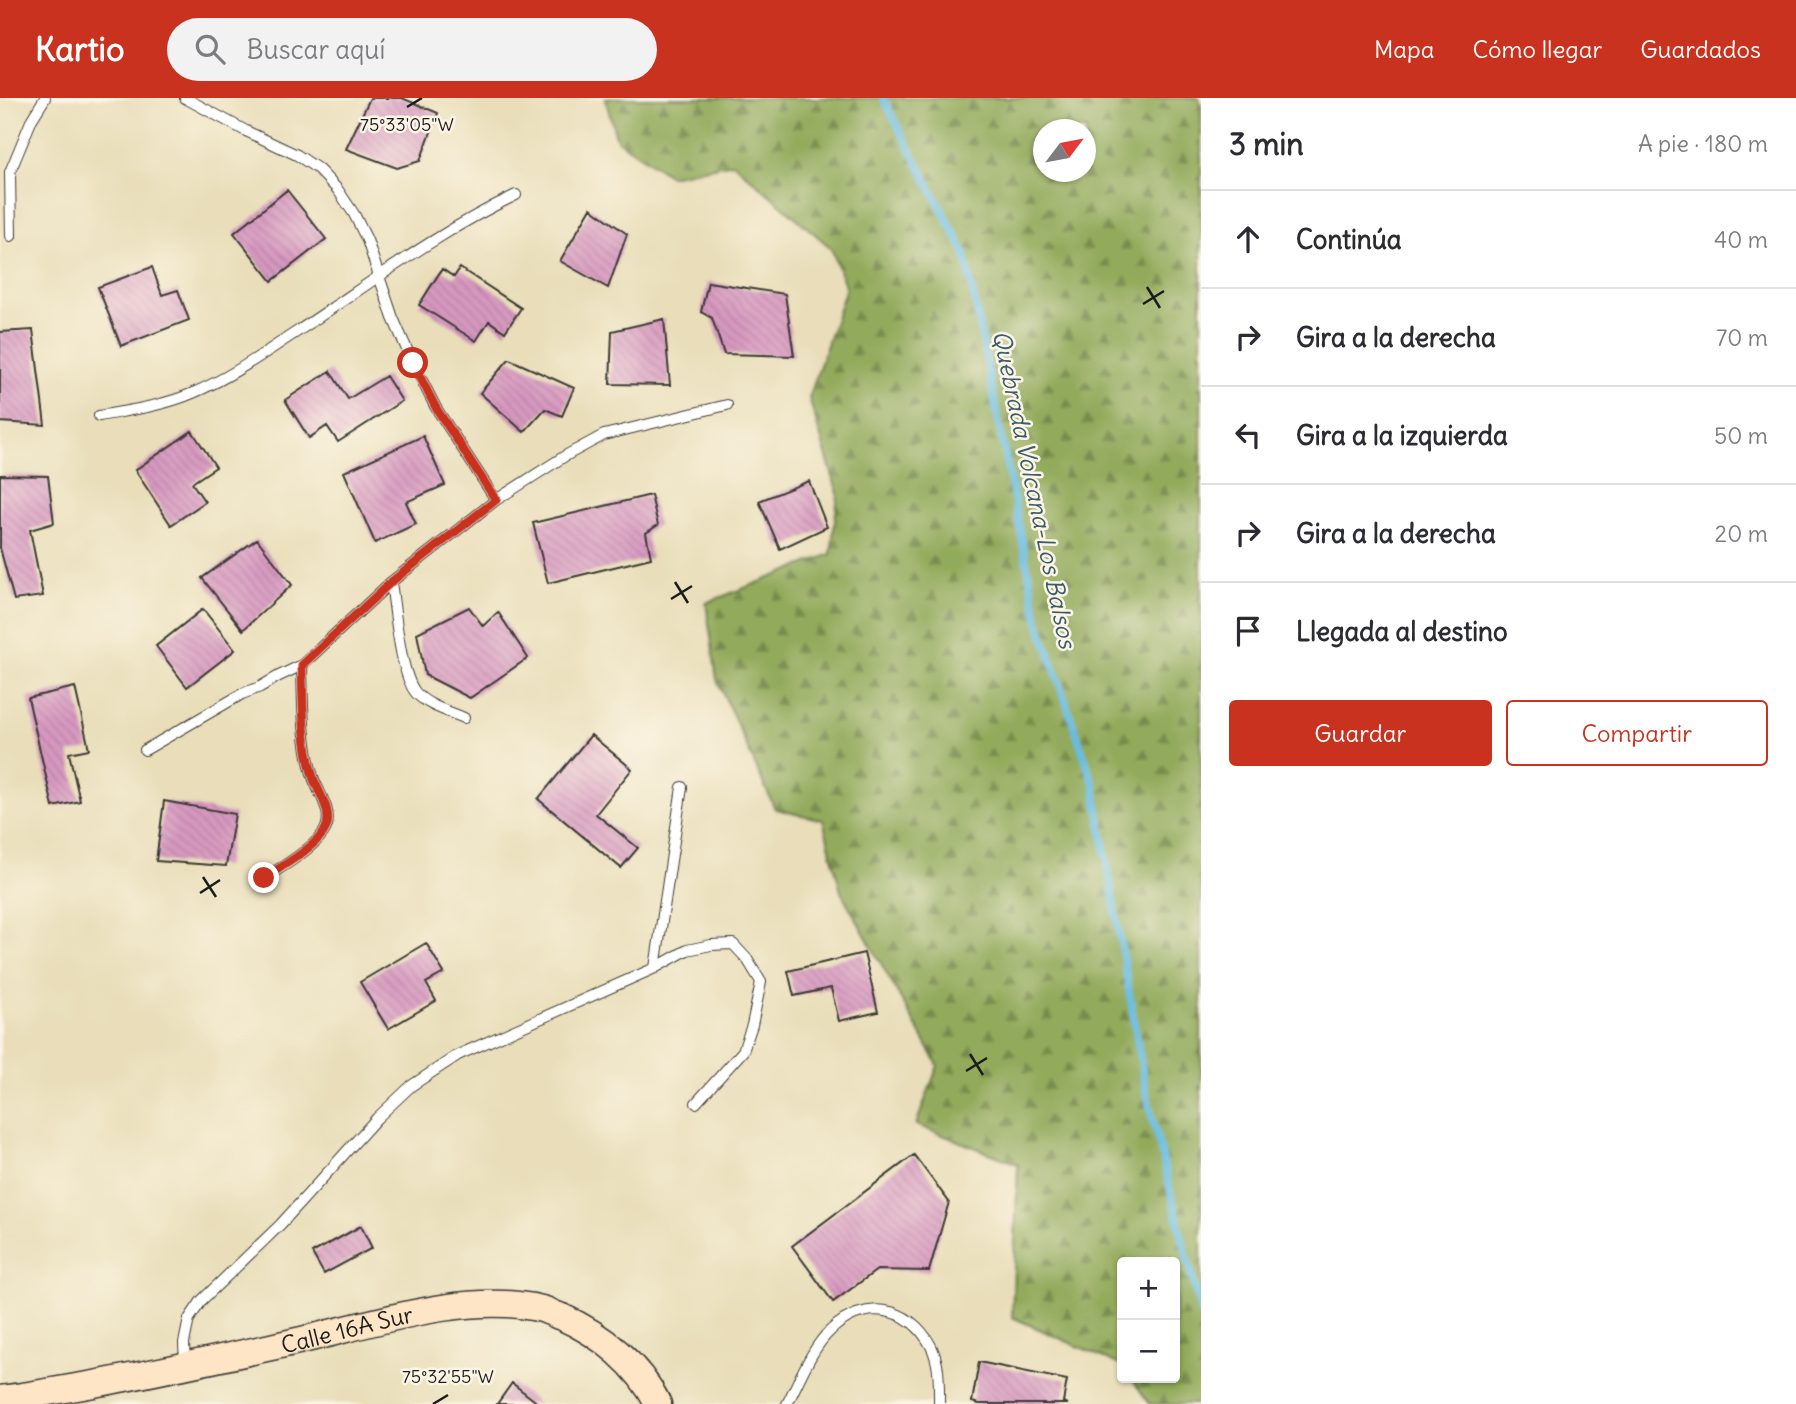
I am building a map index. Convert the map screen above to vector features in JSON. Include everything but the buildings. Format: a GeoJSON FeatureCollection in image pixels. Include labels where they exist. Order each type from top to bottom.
{"type":"FeatureCollection","features":[{"type":"Feature","properties":{"kind":"main road","name":"Calle 16A Sur"},"geometry":{"type":"LineString","coordinates":[[0,1399],[185,1367],[418,1313],[474,1304],[510,1305],[543,1310],[582,1326],[613,1347],[635,1370],[658,1404]]}},
{"type":"Feature","properties":{"kind":"lane"},"geometry":{"type":"LineString","coordinates":[[11,236],[10,172],[32,119],[45,98]]}},
{"type":"Feature","properties":{"kind":"lane"},"geometry":{"type":"LineString","coordinates":[[185,98],[297,155],[318,169],[338,190],[355,214],[367,240],[398,329],[436,408],[496,500]]}},
{"type":"Feature","properties":{"kind":"lane"},"geometry":{"type":"LineString","coordinates":[[99,416],[152,406],[191,394],[231,375],[378,276],[479,213],[516,195]]}},
{"type":"Feature","properties":{"kind":"lane"},"geometry":{"type":"LineString","coordinates":[[145,750],[243,694],[302,665],[391,582],[496,500],[565,456],[604,435],[727,405]]}},
{"type":"Feature","properties":{"kind":"lane"},"geometry":{"type":"LineString","coordinates":[[391,582],[405,671],[416,692],[433,705],[464,718]]}},
{"type":"Feature","properties":{"kind":"lane"},"geometry":{"type":"LineString","coordinates":[[264,878],[298,857],[327,827],[327,812],[313,776],[305,737],[302,665]]}},
{"type":"Feature","properties":{"kind":"lane"},"geometry":{"type":"LineString","coordinates":[[654,968],[682,786]]}},
{"type":"Feature","properties":{"kind":"lane"},"geometry":{"type":"LineString","coordinates":[[185,1367],[184,1343],[189,1320],[202,1300],[280,1225],[377,1118],[411,1086],[458,1055],[654,968],[687,950],[733,944],[747,959],[761,982],[752,1025],[743,1051],[696,1103]]}},
{"type":"Feature","properties":{"kind":"lane"},"geometry":{"type":"LineString","coordinates":[[787,1404],[820,1342],[831,1329],[863,1311],[879,1310],[909,1321],[931,1346],[940,1378],[939,1404]]}},
{"type":"Feature","properties":{"kind":"green space"},"geometry":{"type":"Polygon","coordinates":[[[605,98],[1199,98],[1201,1404],[1150,1404],[1135,1383],[1180,1383],[1180,1257],[1117,1257],[1117,1364],[1012,1317],[1018,1164],[916,1125],[938,1065],[841,892],[823,820],[775,809],[717,680],[706,603],[831,554],[838,494],[809,398],[846,288],[831,248],[733,163],[670,176],[617,140],[605,98]]]}},
{"type":"Feature","properties":{"kind":"waterway","name":"Quebrada Volcana-Los Balsos"},"geometry":{"type":"LineString","coordinates":[[883,98],[965,253],[1038,620],[1094,785],[1146,1092],[1201,1313]]}},
{"type":"Feature","properties":{"kind":"route"},"geometry":{"type":"LineString","coordinates":[[264,878],[298,857],[327,827],[327,812],[313,776],[305,737],[302,665],[391,582],[496,500],[436,408],[413,363]]}}]}
